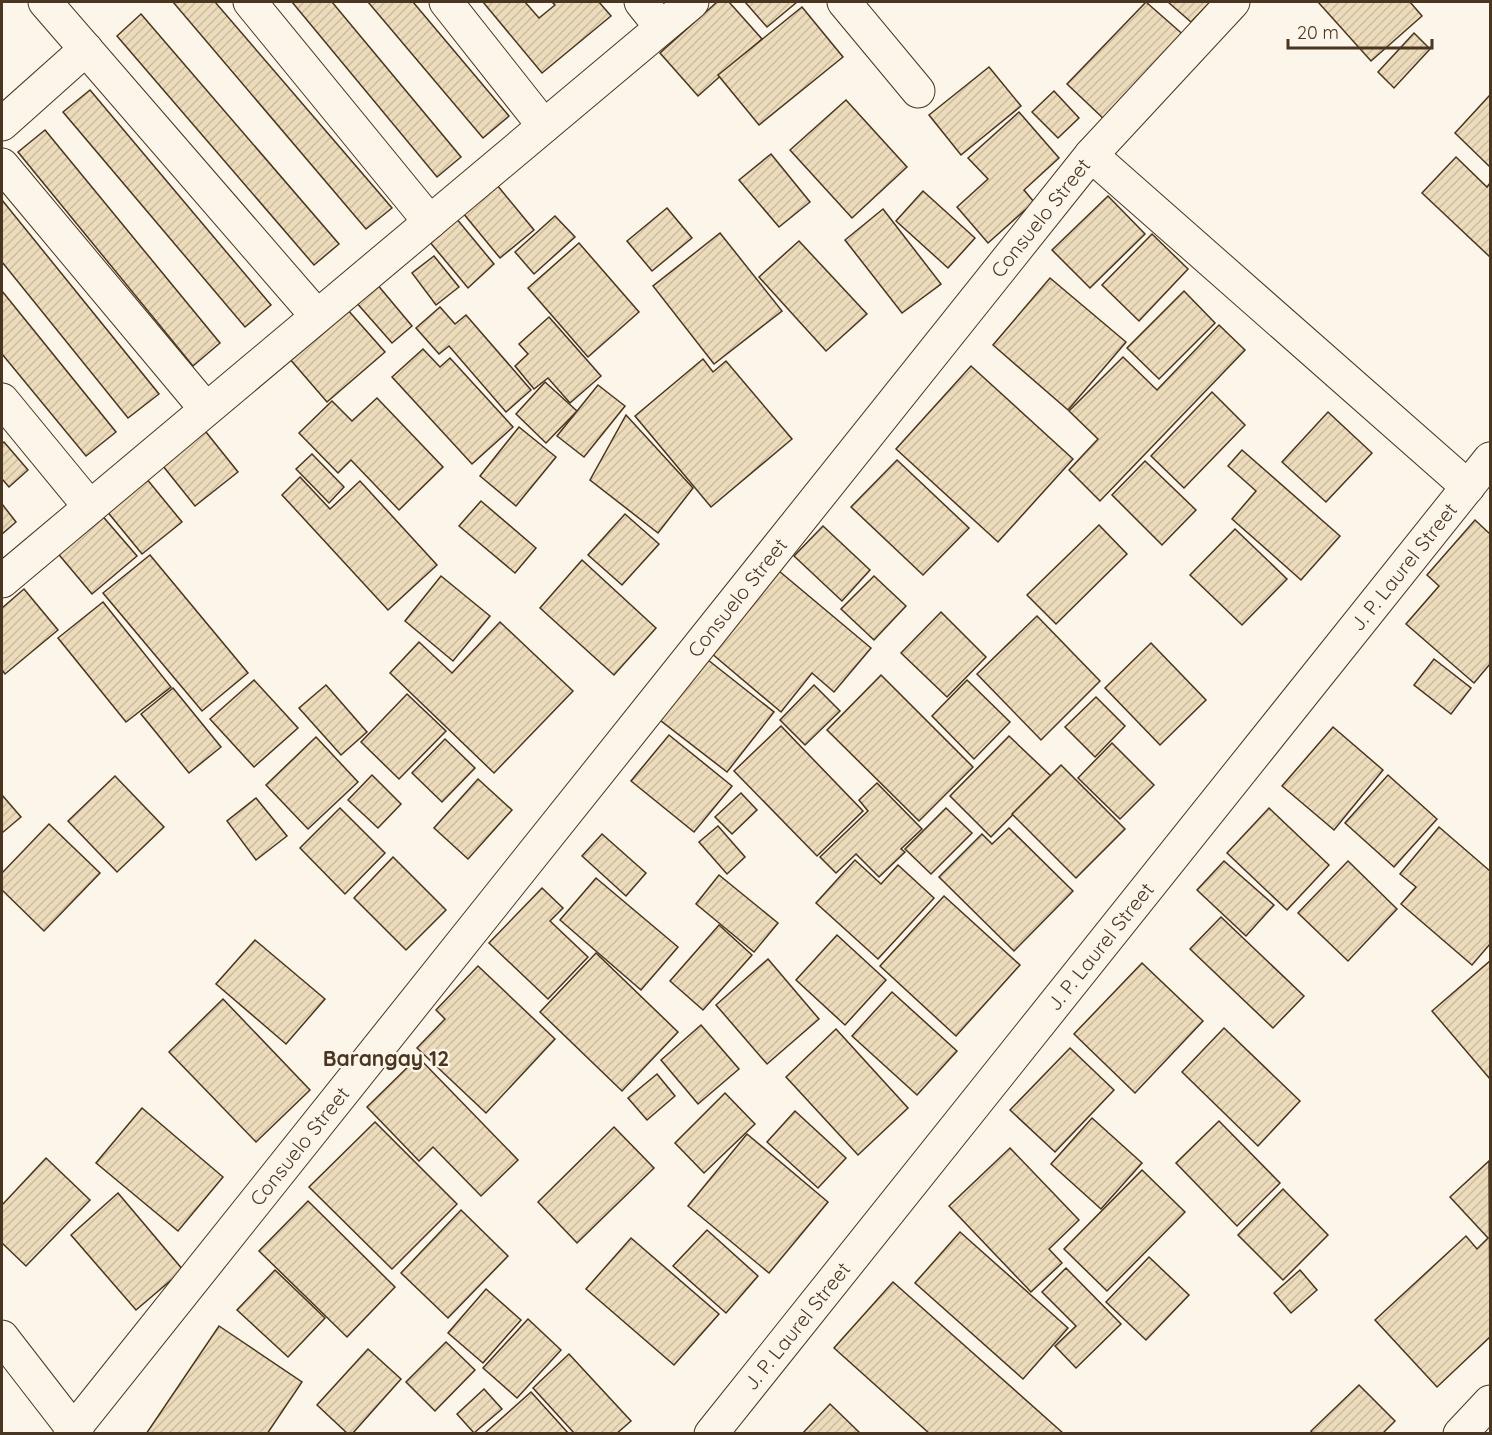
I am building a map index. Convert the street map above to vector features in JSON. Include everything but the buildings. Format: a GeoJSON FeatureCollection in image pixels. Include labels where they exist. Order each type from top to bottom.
{"type":"FeatureCollection","features":[{"type":"Feature","properties":{"kind":"street"},"geometry":{"type":"LineString","coordinates":[[45,2],[317,316]]}},
{"type":"Feature","properties":{"kind":"street"},"geometry":{"type":"LineString","coordinates":[[250,2],[430,222]]}},
{"type":"Feature","properties":{"kind":"street"},"geometry":{"type":"LineString","coordinates":[[446,2],[544,126]]}},
{"type":"Feature","properties":{"kind":"street"},"geometry":{"type":"LineString","coordinates":[[641,2],[662,27]]}},
{"type":"Feature","properties":{"kind":"street"},"geometry":{"type":"LineString","coordinates":[[2,581],[692,2]]}},
{"type":"Feature","properties":{"kind":"street"},"geometry":{"type":"LineString","coordinates":[[844,2],[918,91]]}},
{"type":"Feature","properties":{"kind":"street"},"geometry":{"type":"LineString","coordinates":[[1090,155],[1233,2]]}},
{"type":"Feature","properties":{"kind":"street"},"geometry":{"type":"LineString","coordinates":[[2,124],[86,49]]}},
{"type":"Feature","properties":{"kind":"street","name":"Consuelo Street"},"geometry":{"type":"LineString","coordinates":[[73,1432],[1090,155],[1484,470]]}},
{"type":"Feature","properties":{"kind":"street"},"geometry":{"type":"LineString","coordinates":[[2,165],[206,409]]}},
{"type":"Feature","properties":{"kind":"street"},"geometry":{"type":"LineString","coordinates":[[2,400],[90,507]]}},
{"type":"Feature","properties":{"kind":"street","name":"J. P. Laurel Street"},"geometry":{"type":"LineString","coordinates":[[711,1434],[1484,470]]}},
{"type":"Feature","properties":{"kind":"street"},"geometry":{"type":"LineString","coordinates":[[2,1336],[73,1432]]}},
{"type":"Feature","properties":{"kind":"street"},"geometry":{"type":"LineString","coordinates":[[1460,1434],[1491,1402]]}},
{"type":"Feature","properties":{"kind":"district","name":"Barangay 12"},"geometry":{"type":"Point","coordinates":[386,1059]}}]}
